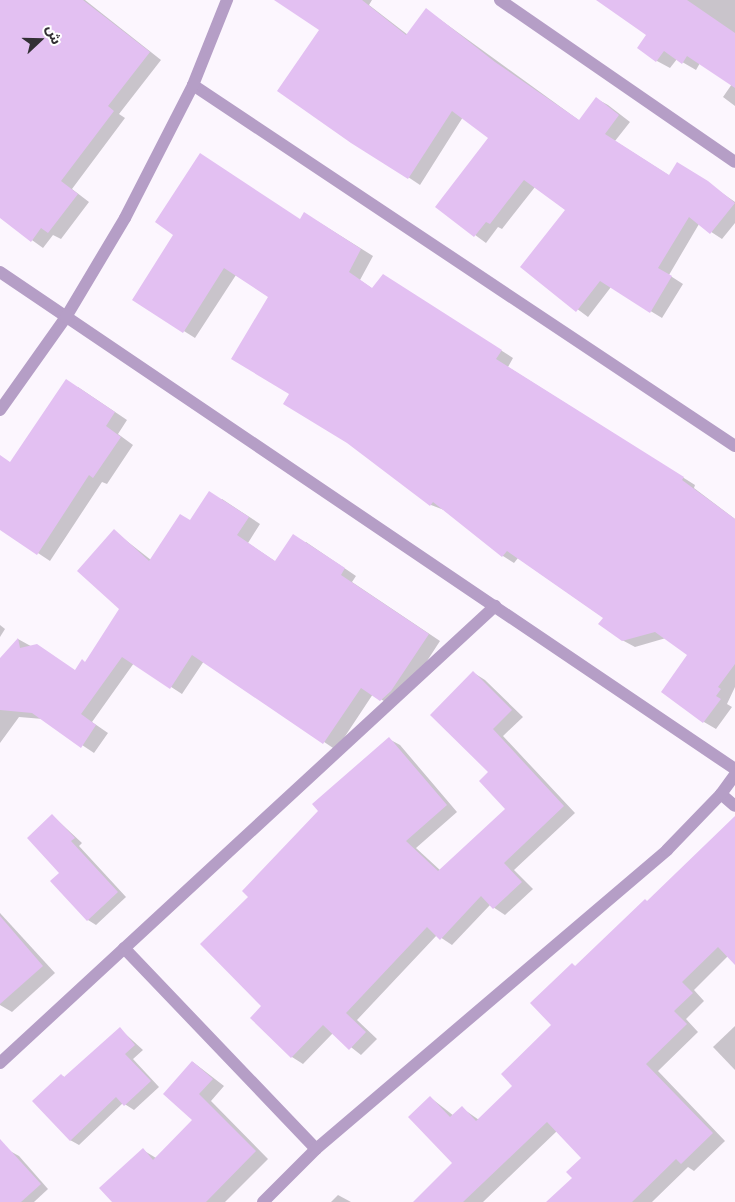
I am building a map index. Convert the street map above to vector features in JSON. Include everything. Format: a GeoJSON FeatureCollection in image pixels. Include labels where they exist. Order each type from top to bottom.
{"type":"FeatureCollection","features":[{"type":"Feature","properties":{"kind":"street"},"geometry":{"type":"LineString","coordinates":[[0,410],[66,317],[125,218],[194,85],[227,0]]}},
{"type":"Feature","properties":{"kind":"street"},"geometry":{"type":"LineString","coordinates":[[500,0],[735,162]]}},
{"type":"Feature","properties":{"kind":"street"},"geometry":{"type":"LineString","coordinates":[[194,85],[735,446]]}},
{"type":"Feature","properties":{"kind":"street"},"geometry":{"type":"LineString","coordinates":[[0,272],[735,769]]}},
{"type":"Feature","properties":{"kind":"street"},"geometry":{"type":"LineString","coordinates":[[0,1062],[495,606]]}},
{"type":"Feature","properties":{"kind":"street"},"geometry":{"type":"LineString","coordinates":[[263,1202],[316,1149],[667,850],[722,794],[735,775]]}},
{"type":"Feature","properties":{"kind":"street"},"geometry":{"type":"LineString","coordinates":[[722,794],[735,806]]}},
{"type":"Feature","properties":{"kind":"street"},"geometry":{"type":"LineString","coordinates":[[124,948],[316,1149]]}},
{"type":"Feature","properties":{"kind":"building"},"geometry":{"type":"Polygon","coordinates":[[[0,0],[83,0],[150,52],[108,106],[114,111],[61,181],[78,194],[48,233],[41,228],[31,242],[0,218],[0,0]]]}},
{"type":"Feature","properties":{"kind":"building"},"geometry":{"type":"Polygon","coordinates":[[[274,0],[362,0],[406,35],[426,8],[495,62],[579,120],[596,97],[619,115],[605,134],[669,175],[677,162],[708,181],[735,203],[710,234],[689,217],[658,268],[672,276],[650,313],[600,281],[576,312],[520,267],[565,210],[524,180],[490,224],[486,222],[474,237],[435,207],[488,138],[452,111],[408,179],[351,143],[277,91],[319,30],[274,0]]]}},
{"type":"Feature","properties":{"kind":"building"},"geometry":{"type":"Polygon","coordinates":[[[596,0],[687,0],[735,33],[735,88],[687,56],[682,64],[664,51],[656,62],[637,48],[646,35],[596,0]]]}},
{"type":"Feature","properties":{"kind":"building"},"geometry":{"type":"Polygon","coordinates":[[[200,153],[300,219],[304,212],[361,249],[349,272],[372,288],[383,274],[502,350],[496,359],[684,477],[682,480],[735,519],[735,664],[718,687],[721,689],[716,696],[721,699],[703,723],[661,692],[687,655],[655,632],[622,641],[598,624],[603,618],[507,551],[502,557],[433,502],[430,506],[347,443],[283,404],[289,394],[231,359],[268,297],[224,268],[183,333],[132,300],[173,235],[155,222],[200,153]]]}},
{"type":"Feature","properties":{"kind":"building"},"geometry":{"type":"Polygon","coordinates":[[[66,379],[115,412],[106,426],[121,437],[93,478],[89,475],[37,555],[0,530],[0,455],[10,462],[66,379]]]}},
{"type":"Feature","properties":{"kind":"building"},"geometry":{"type":"Polygon","coordinates":[[[209,491],[249,517],[237,535],[275,561],[293,534],[345,568],[341,575],[429,634],[391,691],[380,701],[361,688],[323,744],[192,655],[170,689],[122,657],[81,714],[96,725],[81,748],[32,713],[0,710],[0,658],[18,638],[20,648],[37,644],[75,670],[82,659],[85,662],[119,609],[77,571],[114,529],[149,561],[180,514],[190,520],[209,491]]]}},
{"type":"Feature","properties":{"kind":"building"},"geometry":{"type":"Polygon","coordinates":[[[473,671],[512,710],[493,729],[564,806],[504,863],[522,882],[493,909],[481,896],[440,940],[427,927],[346,1013],[366,1032],[349,1050],[323,1025],[291,1058],[250,1018],[261,1006],[200,944],[248,897],[242,891],[318,811],[312,804],[389,737],[447,805],[406,841],[438,871],[505,809],[479,781],[488,772],[430,715],[473,671]]]}},
{"type":"Feature","properties":{"kind":"building"},"geometry":{"type":"Polygon","coordinates":[[[52,814],[75,838],[71,841],[118,892],[87,921],[50,881],[59,873],[27,838],[52,814]]]}},
{"type":"Feature","properties":{"kind":"building"},"geometry":{"type":"Polygon","coordinates":[[[735,816],[735,965],[718,947],[682,982],[693,993],[674,1011],[687,1024],[646,1064],[713,1133],[681,1164],[676,1159],[632,1202],[546,1202],[572,1178],[566,1172],[581,1158],[547,1122],[463,1202],[413,1202],[452,1163],[408,1117],[430,1096],[450,1117],[462,1106],[476,1121],[512,1086],[501,1074],[551,1025],[530,1003],[572,963],[575,966],[645,899],[647,901],[735,816]]]}},
{"type":"Feature","properties":{"kind":"building"},"geometry":{"type":"Polygon","coordinates":[[[0,916],[43,966],[0,1004],[0,916]]]}},
{"type":"Feature","properties":{"kind":"building"},"geometry":{"type":"Polygon","coordinates":[[[120,1027],[135,1045],[125,1054],[151,1081],[124,1106],[116,1097],[70,1141],[32,1101],[61,1074],[64,1077],[120,1027]]]}},
{"type":"Feature","properties":{"kind":"building"},"geometry":{"type":"Polygon","coordinates":[[[192,1061],[213,1079],[199,1094],[256,1151],[206,1202],[112,1202],[99,1188],[143,1148],[153,1160],[192,1120],[163,1094],[192,1061]]]}},
{"type":"Feature","properties":{"kind":"building"},"geometry":{"type":"Polygon","coordinates":[[[0,1139],[41,1184],[21,1202],[0,1202],[0,1139]]]}}]}
